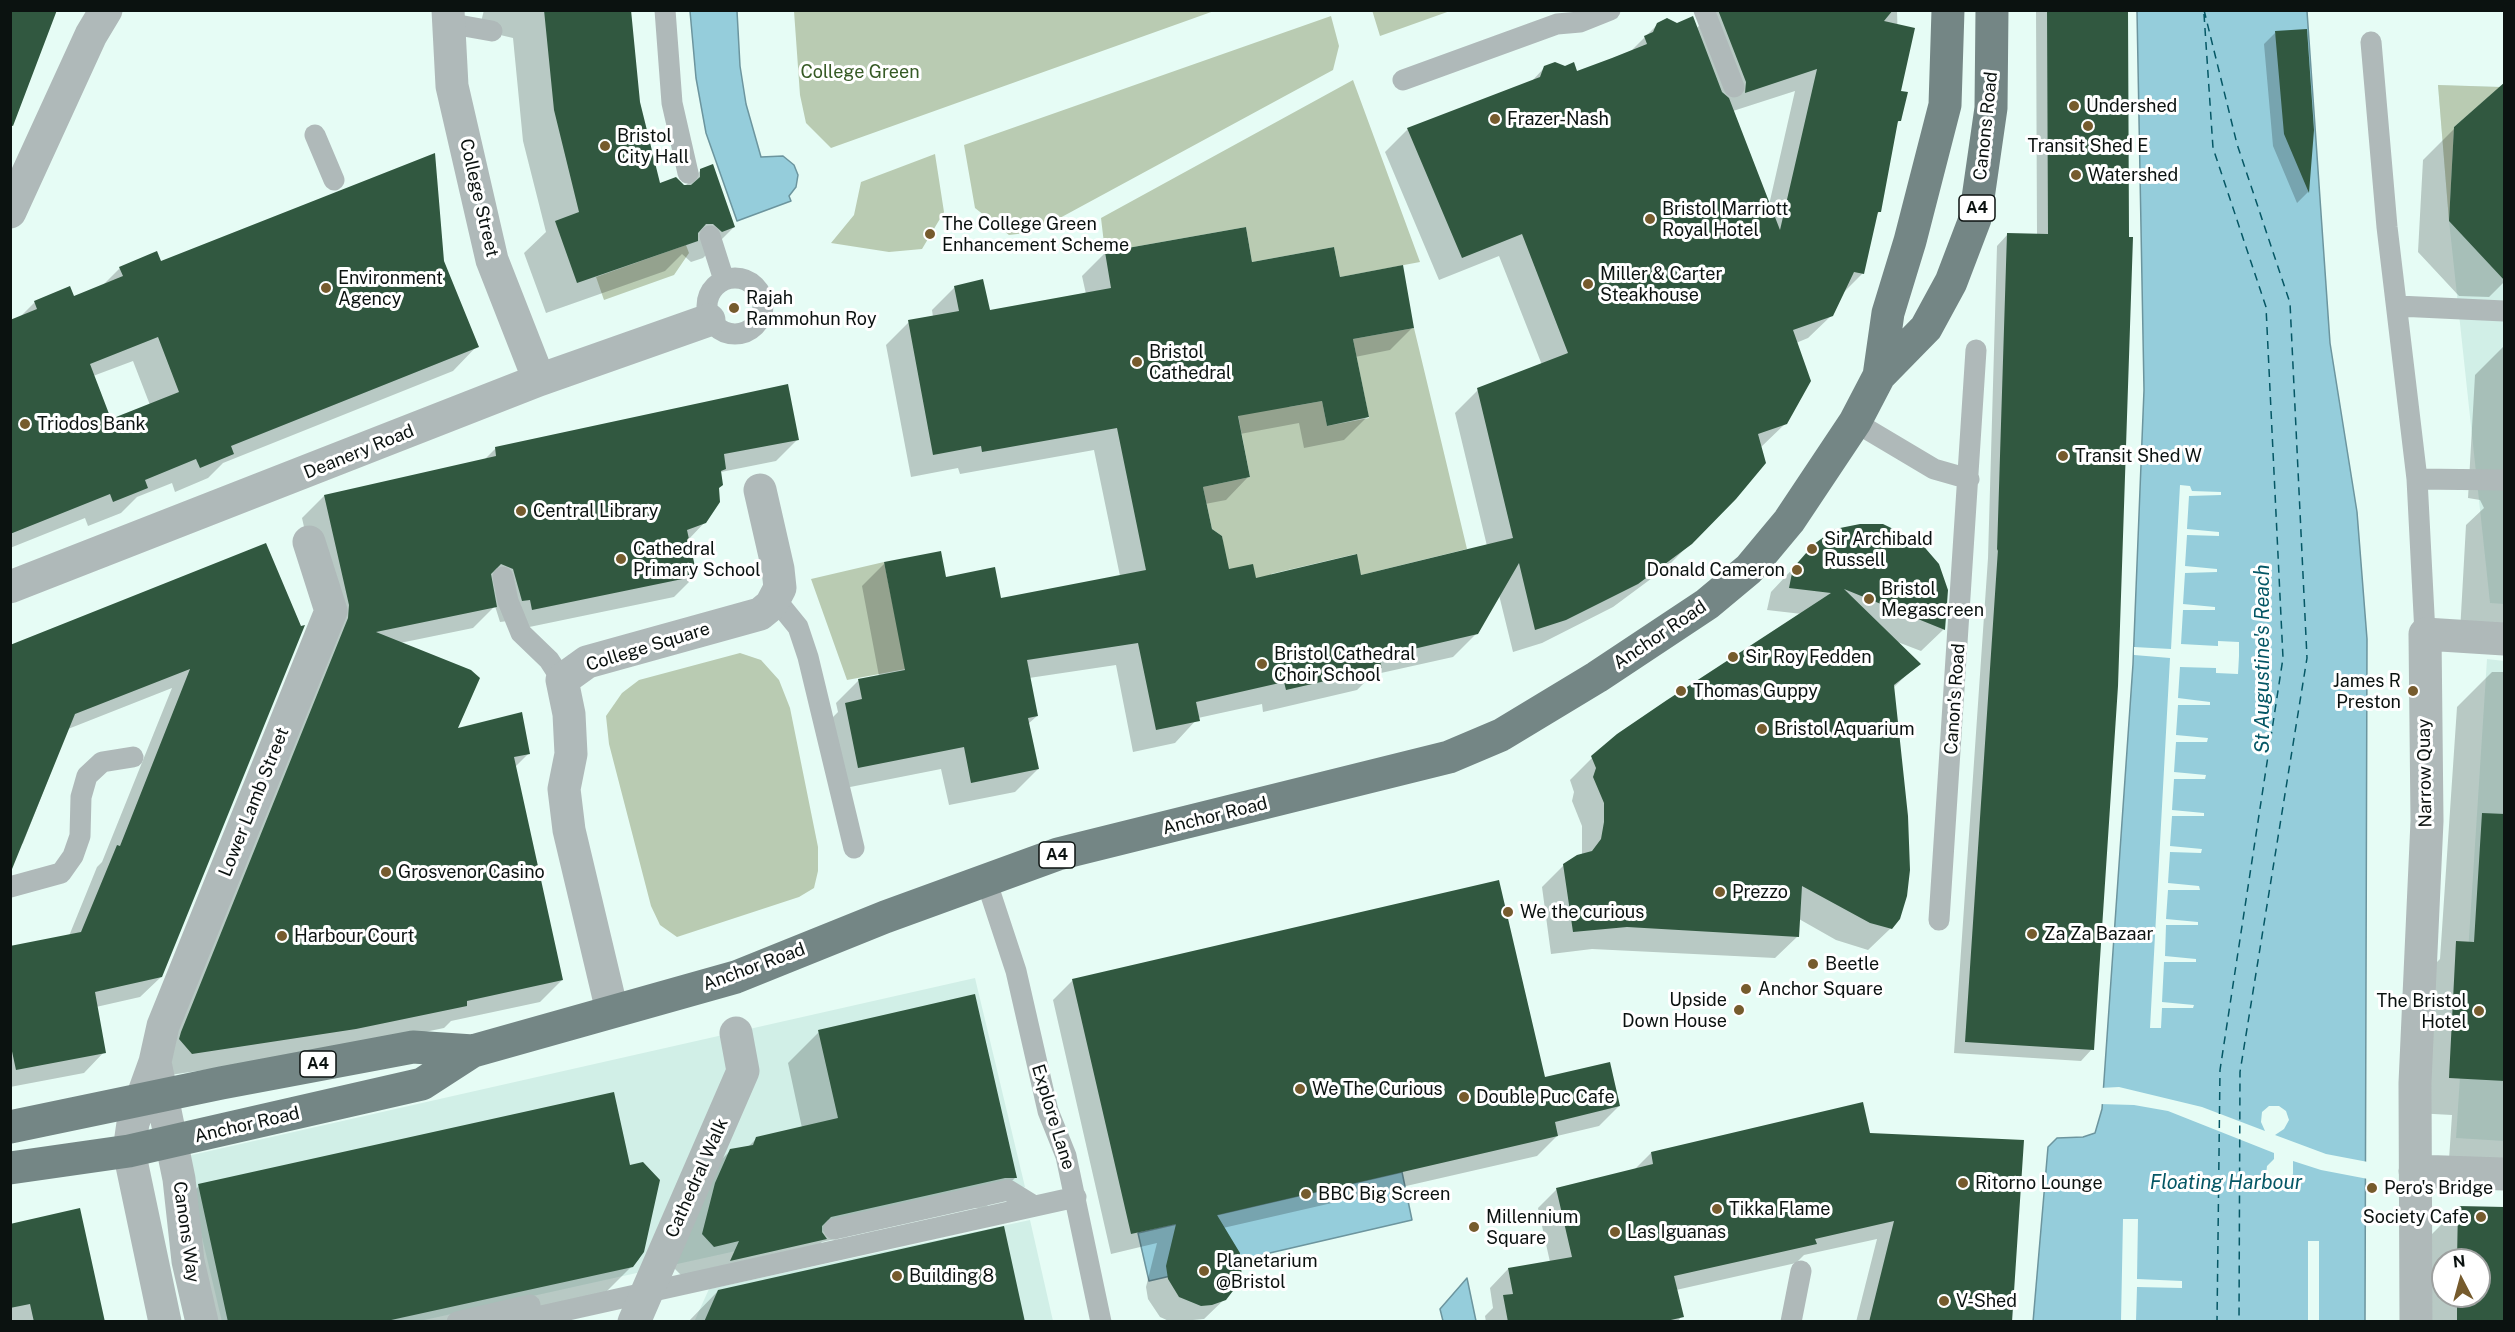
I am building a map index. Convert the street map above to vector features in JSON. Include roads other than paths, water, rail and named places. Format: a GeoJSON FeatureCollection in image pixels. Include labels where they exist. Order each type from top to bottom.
{"type":"FeatureCollection","features":[{"type":"Feature","properties":{"kind":"main road","name":"A4"},"geometry":{"type":"LineString","coordinates":[[1879,376],[1888,313],[1910,241],[1945,105],[1948,10]]}},
{"type":"Feature","properties":{"kind":"main road","name":"Canons Road"},"geometry":{"type":"LineString","coordinates":[[1855,422],[1879,376],[1926,328],[1951,282],[1975,219],[1991,108],[1992,10]]}},
{"type":"Feature","properties":{"kind":"main road","name":"Anchor Road"},"geometry":{"type":"LineString","coordinates":[[10,1168],[129,1151],[422,1084],[473,1051],[736,977],[1058,854],[1449,757],[1501,735],[1670,628],[1707,603],[1749,569],[1789,521],[1855,422]]}},
{"type":"Feature","properties":{"kind":"main road","name":"Anchor Road"},"geometry":{"type":"LineString","coordinates":[[10,1127],[413,1047],[473,1051]]}},
{"type":"Feature","properties":{"kind":"street"},"geometry":{"type":"LineString","coordinates":[[10,212],[91,35],[106,10]]}},
{"type":"Feature","properties":{"kind":"street","name":"College Street"},"geometry":{"type":"LineString","coordinates":[[447,17],[453,86],[492,260],[539,380]]}},
{"type":"Feature","properties":{"kind":"street","name":"Deanery Road"},"geometry":{"type":"LineString","coordinates":[[10,587],[539,380],[709,320]]}},
{"type":"Feature","properties":{"kind":"street"},"geometry":{"type":"LineString","coordinates":[[760,490],[778,569],[780,588],[776,600]]}},
{"type":"Feature","properties":{"kind":"street","name":"Lower Lamb Street"},"geometry":{"type":"LineString","coordinates":[[129,1151],[133,1123],[152,1098],[155,1062],[163,1026],[331,611],[309,542]]}},
{"type":"Feature","properties":{"kind":"street","name":"College Square"},"geometry":{"type":"LineString","coordinates":[[562,680],[587,662],[760,614],[776,600]]}},
{"type":"Feature","properties":{"kind":"street"},"geometry":{"type":"LineString","coordinates":[[2425,634],[2505,639]]}},
{"type":"Feature","properties":{"kind":"street","name":"Narrow Quay"},"geometry":{"type":"LineString","coordinates":[[2416,1322],[2415,1083],[2427,821],[2425,634]]}},
{"type":"Feature","properties":{"kind":"street"},"geometry":{"type":"LineString","coordinates":[[562,680],[569,714],[570,754],[564,789],[569,830],[612,1011]]}},
{"type":"Feature","properties":{"kind":"street","name":"Cathedral Walk"},"geometry":{"type":"LineString","coordinates":[[640,1307],[743,1071],[736,1033]]}},
{"type":"Feature","properties":{"kind":"street","name":"Canons Way"},"geometry":{"type":"LineString","coordinates":[[152,1098],[171,1142],[179,1179],[188,1261],[202,1322]]}},
{"type":"Feature","properties":{"kind":"street","name":"Canons Way"},"geometry":{"type":"LineString","coordinates":[[129,1151],[165,1322]]}},
{"type":"Feature","properties":{"kind":"street"},"geometry":{"type":"LineString","coordinates":[[2415,1171],[2505,1174]]}},
{"type":"Feature","properties":{"kind":"lane"},"geometry":{"type":"LineString","coordinates":[[665,10],[672,103],[688,173]]}},
{"type":"Feature","properties":{"kind":"lane"},"geometry":{"type":"LineString","coordinates":[[1403,80],[1554,17],[1580,22],[1611,10]]}},
{"type":"Feature","properties":{"kind":"lane"},"geometry":{"type":"LineString","coordinates":[[1704,10],[1734,87]]}},
{"type":"Feature","properties":{"kind":"lane"},"geometry":{"type":"LineString","coordinates":[[447,17],[492,31]]}},
{"type":"Feature","properties":{"kind":"lane","name":"Narrow Quay"},"geometry":{"type":"LineString","coordinates":[[2371,42],[2388,227],[2417,479],[2425,634]]}},
{"type":"Feature","properties":{"kind":"lane"},"geometry":{"type":"LineString","coordinates":[[315,135],[333,180]]}},
{"type":"Feature","properties":{"kind":"lane"},"geometry":{"type":"LineString","coordinates":[[710,236],[724,280]]}},
{"type":"Feature","properties":{"kind":"lane"},"geometry":{"type":"LineString","coordinates":[[738,278],[756,287],[762,300],[762,315],[750,331],[734,335],[716,328],[709,320],[706,303],[709,292],[724,280],[738,278]]}},
{"type":"Feature","properties":{"kind":"lane"},"geometry":{"type":"LineString","coordinates":[[2398,306],[2505,312]]}},
{"type":"Feature","properties":{"kind":"lane","name":"Canon's Road"},"geometry":{"type":"LineString","coordinates":[[1939,920],[1976,350]]}},
{"type":"Feature","properties":{"kind":"lane"},"geometry":{"type":"LineString","coordinates":[[1855,422],[1934,469],[1969,479]]}},
{"type":"Feature","properties":{"kind":"lane"},"geometry":{"type":"LineString","coordinates":[[2417,479],[2505,480]]}},
{"type":"Feature","properties":{"kind":"lane"},"geometry":{"type":"LineString","coordinates":[[503,578],[508,601],[521,633],[549,660],[562,680]]}},
{"type":"Feature","properties":{"kind":"lane"},"geometry":{"type":"LineString","coordinates":[[776,600],[798,627],[808,657],[854,848]]}},
{"type":"Feature","properties":{"kind":"lane"},"geometry":{"type":"LineString","coordinates":[[10,887],[61,873],[72,856],[80,836],[81,797],[87,776],[102,762],[133,757]]}},
{"type":"Feature","properties":{"kind":"lane","name":"Explore Lane"},"geometry":{"type":"LineString","coordinates":[[986,880],[1016,971],[1048,1111],[1066,1156],[1101,1322]]}},
{"type":"Feature","properties":{"kind":"lane"},"geometry":{"type":"LineString","coordinates":[[834,1229],[1008,1190],[1034,1206]]}},
{"type":"Feature","properties":{"kind":"lane"},"geometry":{"type":"LineString","coordinates":[[514,1322],[640,1307],[1076,1197]]}},
{"type":"Feature","properties":{"kind":"lane"},"geometry":{"type":"LineString","coordinates":[[1791,1322],[1802,1271]]}},
{"type":"Feature","properties":{"kind":"lane"},"geometry":{"type":"LineString","coordinates":[[457,1322],[547,1301]]}},
{"type":"Feature","properties":{"kind":"water"},"geometry":{"type":"Polygon","coordinates":[[[690,11],[737,11],[740,66],[746,104],[761,157],[783,156],[794,165],[798,175],[796,187],[789,196],[791,201],[737,221],[706,133],[696,78],[690,11]]]}},
{"type":"Feature","properties":{"kind":"water","name":"Floating Harbour"},"geometry":{"type":"Polygon","coordinates":[[[2137,11],[2307,11],[2330,343],[2357,512],[2367,639],[2365,1321],[2033,1322],[2048,1147],[2057,1138],[2083,1137],[2095,1133],[2102,1109],[2133,664],[2144,390],[2137,11]]]}},
{"type":"Feature","properties":{"kind":"water"},"geometry":{"type":"Polygon","coordinates":[[[1402,1172],[1412,1220],[1149,1281],[1138,1233],[1402,1172]]]}},
{"type":"Feature","properties":{"kind":"water"},"geometry":{"type":"Polygon","coordinates":[[[1467,1278],[1476,1321],[1443,1321],[1440,1309],[1467,1278]]]}},
{"type":"Feature","properties":{"kind":"place","name":"Undershed"},"geometry":{"type":"Point","coordinates":[2074,106]}},
{"type":"Feature","properties":{"kind":"place","name":"Frazer-Nash"},"geometry":{"type":"Point","coordinates":[1495,119]}},
{"type":"Feature","properties":{"kind":"place","name":"Transit Shed E"},"geometry":{"type":"Point","coordinates":[2088,126]}},
{"type":"Feature","properties":{"kind":"place","name":"Bristol City Hall"},"geometry":{"type":"Point","coordinates":[605,146]}},
{"type":"Feature","properties":{"kind":"place","name":"Watershed"},"geometry":{"type":"Point","coordinates":[2076,175]}},
{"type":"Feature","properties":{"kind":"place","name":"Bristol Marriott Royal Hotel"},"geometry":{"type":"Point","coordinates":[1650,219]}},
{"type":"Feature","properties":{"kind":"place","name":"The College Green Enhancement Scheme"},"geometry":{"type":"Point","coordinates":[930,234]}},
{"type":"Feature","properties":{"kind":"place","name":"Miller & Carter Steakhouse"},"geometry":{"type":"Point","coordinates":[1588,284]}},
{"type":"Feature","properties":{"kind":"place","name":"Environment Agency"},"geometry":{"type":"Point","coordinates":[326,288]}},
{"type":"Feature","properties":{"kind":"place","name":"Rajah Rammohun Roy"},"geometry":{"type":"Point","coordinates":[734,308]}},
{"type":"Feature","properties":{"kind":"place","name":"Bristol Cathedral"},"geometry":{"type":"Point","coordinates":[1137,362]}},
{"type":"Feature","properties":{"kind":"place","name":"Triodos Bank"},"geometry":{"type":"Point","coordinates":[25,424]}},
{"type":"Feature","properties":{"kind":"place","name":"Transit Shed W"},"geometry":{"type":"Point","coordinates":[2063,456]}},
{"type":"Feature","properties":{"kind":"place","name":"Central Library"},"geometry":{"type":"Point","coordinates":[521,511]}},
{"type":"Feature","properties":{"kind":"place","name":"Sir Archibald Russell"},"geometry":{"type":"Point","coordinates":[1812,549]}},
{"type":"Feature","properties":{"kind":"place","name":"Cathedral Primary School"},"geometry":{"type":"Point","coordinates":[621,559]}},
{"type":"Feature","properties":{"kind":"place","name":"Donald Cameron"},"geometry":{"type":"Point","coordinates":[1797,570]}},
{"type":"Feature","properties":{"kind":"place","name":"Bristol Megascreen"},"geometry":{"type":"Point","coordinates":[1869,599]}},
{"type":"Feature","properties":{"kind":"place","name":"Sir Roy Fedden"},"geometry":{"type":"Point","coordinates":[1733,657]}},
{"type":"Feature","properties":{"kind":"place","name":"Bristol Cathedral Choir School"},"geometry":{"type":"Point","coordinates":[1262,664]}},
{"type":"Feature","properties":{"kind":"place","name":"Thomas Guppy"},"geometry":{"type":"Point","coordinates":[1681,691]}},
{"type":"Feature","properties":{"kind":"place","name":"James R Preston"},"geometry":{"type":"Point","coordinates":[2413,691]}},
{"type":"Feature","properties":{"kind":"place","name":"Bristol Aquarium"},"geometry":{"type":"Point","coordinates":[1762,729]}},
{"type":"Feature","properties":{"kind":"place","name":"Grosvenor Casino"},"geometry":{"type":"Point","coordinates":[386,872]}},
{"type":"Feature","properties":{"kind":"place","name":"Prezzo"},"geometry":{"type":"Point","coordinates":[1720,892]}},
{"type":"Feature","properties":{"kind":"place","name":"We the curious"},"geometry":{"type":"Point","coordinates":[1508,912]}},
{"type":"Feature","properties":{"kind":"place","name":"Za Za Bazaar"},"geometry":{"type":"Point","coordinates":[2032,934]}},
{"type":"Feature","properties":{"kind":"place","name":"Harbour Court"},"geometry":{"type":"Point","coordinates":[282,936]}},
{"type":"Feature","properties":{"kind":"place","name":"Beetle"},"geometry":{"type":"Point","coordinates":[1813,964]}},
{"type":"Feature","properties":{"kind":"place","name":"Anchor Square"},"geometry":{"type":"Point","coordinates":[1746,989]}},
{"type":"Feature","properties":{"kind":"place","name":"Upside Down House"},"geometry":{"type":"Point","coordinates":[1739,1010]}},
{"type":"Feature","properties":{"kind":"place","name":"The Bristol Hotel"},"geometry":{"type":"Point","coordinates":[2479,1011]}},
{"type":"Feature","properties":{"kind":"place","name":"We The Curious"},"geometry":{"type":"Point","coordinates":[1300,1089]}},
{"type":"Feature","properties":{"kind":"place","name":"Double Puc Cafe"},"geometry":{"type":"Point","coordinates":[1464,1097]}},
{"type":"Feature","properties":{"kind":"place","name":"Ritorno Lounge"},"geometry":{"type":"Point","coordinates":[1963,1183]}},
{"type":"Feature","properties":{"kind":"place","name":"Pero's Bridge"},"geometry":{"type":"Point","coordinates":[2372,1188]}},
{"type":"Feature","properties":{"kind":"place","name":"BBC Big Screen"},"geometry":{"type":"Point","coordinates":[1306,1194]}},
{"type":"Feature","properties":{"kind":"place","name":"Tikka Flame"},"geometry":{"type":"Point","coordinates":[1717,1209]}},
{"type":"Feature","properties":{"kind":"place","name":"Society Cafe"},"geometry":{"type":"Point","coordinates":[2481,1217]}},
{"type":"Feature","properties":{"kind":"place","name":"Millennium Square"},"geometry":{"type":"Point","coordinates":[1474,1227]}},
{"type":"Feature","properties":{"kind":"place","name":"Las Iguanas"},"geometry":{"type":"Point","coordinates":[1615,1232]}},
{"type":"Feature","properties":{"kind":"place","name":"Planetarium @Bristol"},"geometry":{"type":"Point","coordinates":[1204,1271]}},
{"type":"Feature","properties":{"kind":"place","name":"Building 8"},"geometry":{"type":"Point","coordinates":[897,1276]}},
{"type":"Feature","properties":{"kind":"place","name":"V-Shed"},"geometry":{"type":"Point","coordinates":[1944,1301]}},
{"type":"Feature","properties":{"kind":"park label","name":"College Green"},"geometry":{"type":"Point","coordinates":[860,72]}},
{"type":"Feature","properties":{"kind":"water label","name":"St Augustine's Reach"},"geometry":{"type":"Point","coordinates":[2263,659]}}]}
